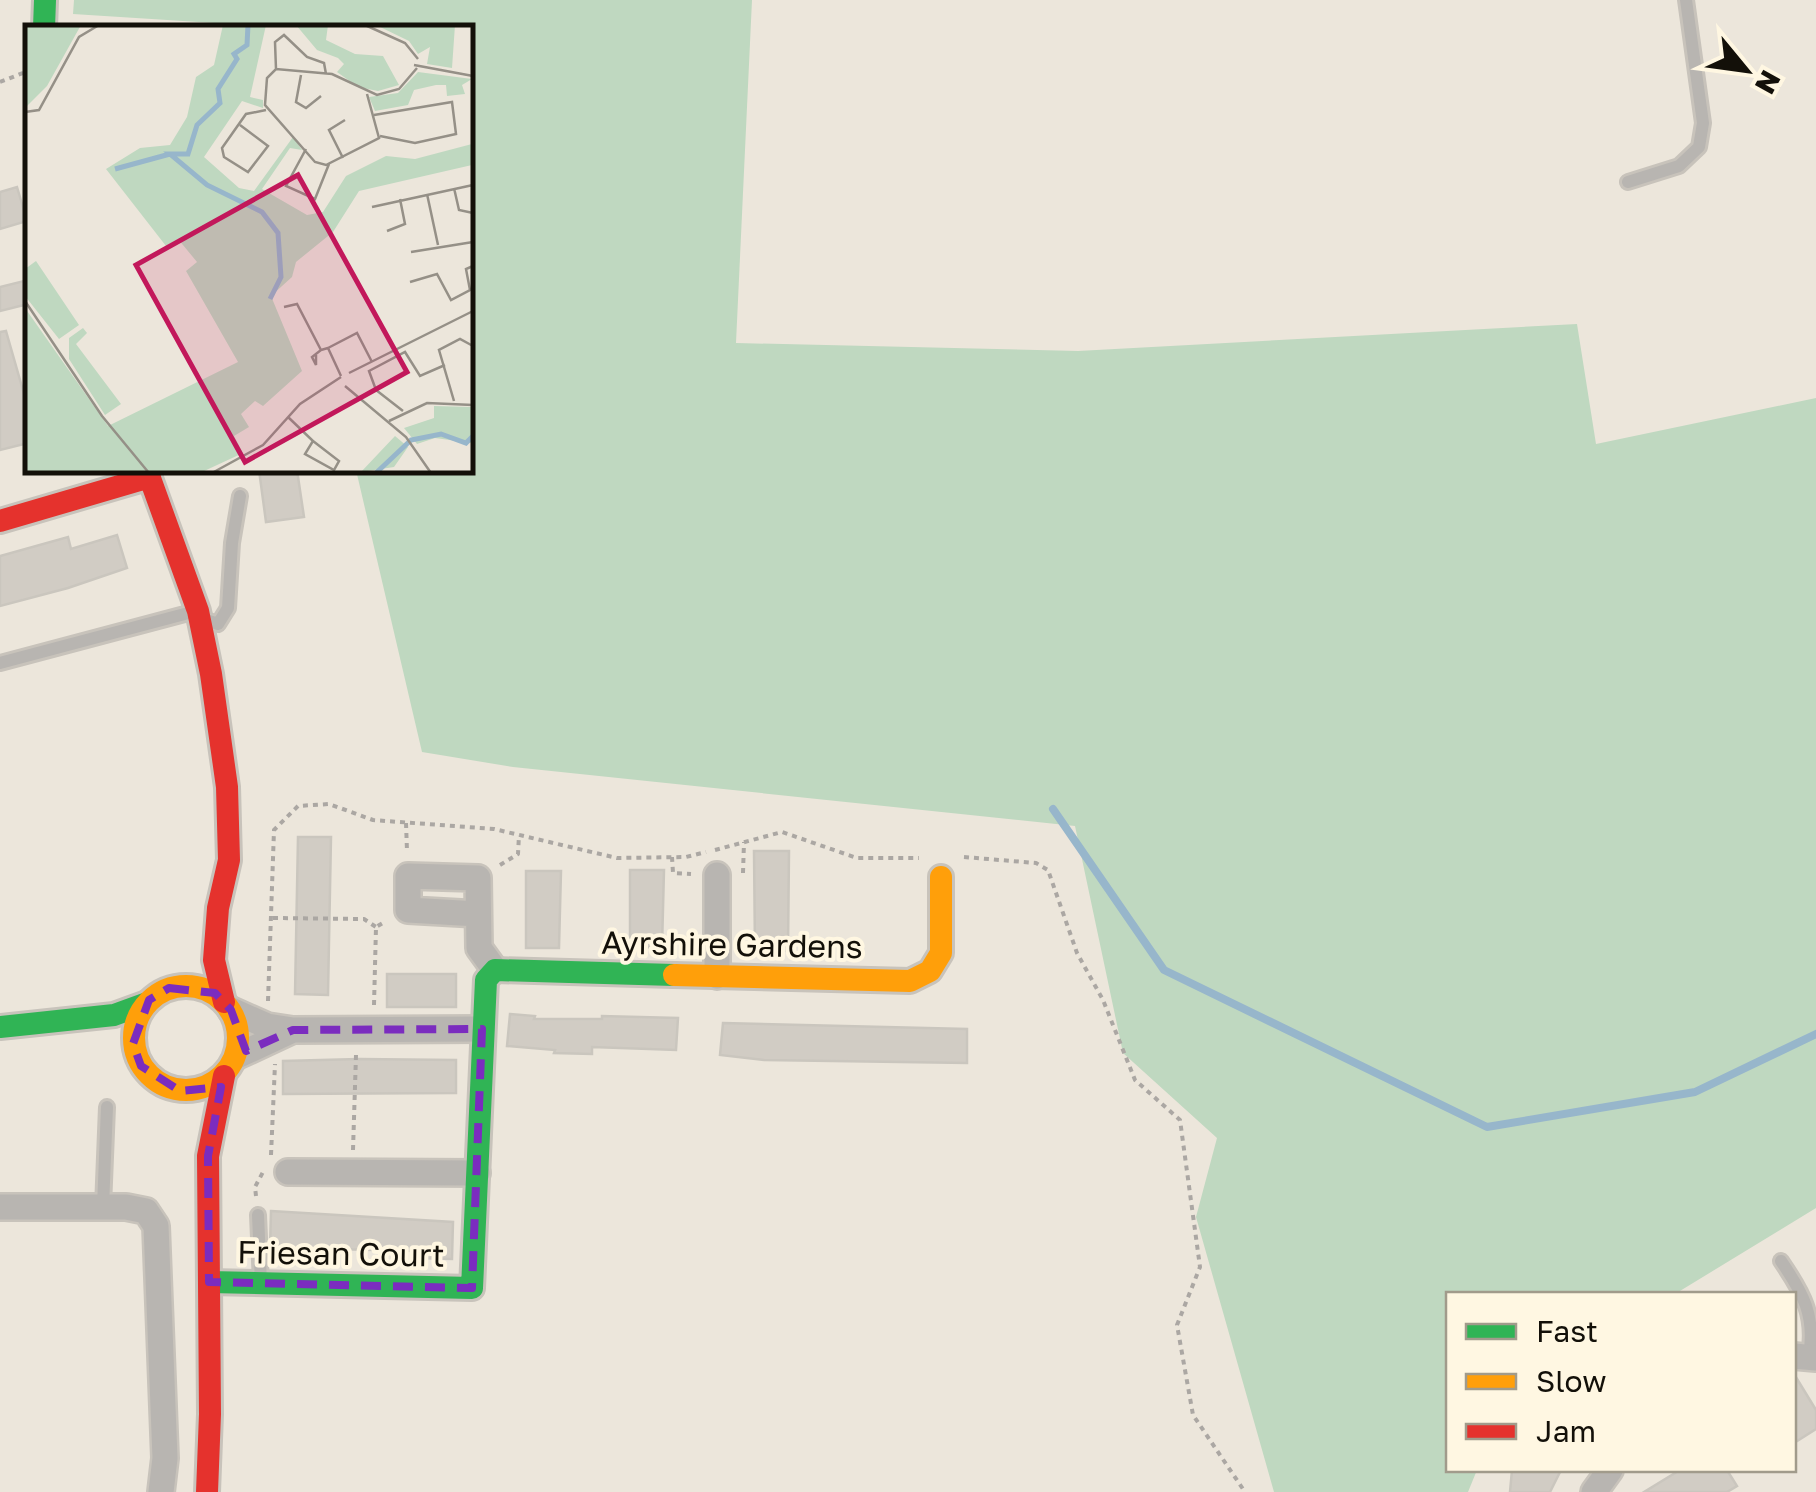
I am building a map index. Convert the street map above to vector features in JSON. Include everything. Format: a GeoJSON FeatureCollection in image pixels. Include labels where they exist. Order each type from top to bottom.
{"type":"FeatureCollection","features":[{"type":"Feature","properties":{"kind":"street"},"geometry":{"type":"LineString","coordinates":[[44,25],[45,0]]}},
{"type":"Feature","properties":{"kind":"street"},"geometry":{"type":"LineString","coordinates":[[0,521],[148,474],[199,615],[227,786],[229,860],[218,908],[214,960],[239,1032],[208,1156],[207,1492]]}},
{"type":"Feature","properties":{"kind":"street"},"geometry":{"type":"LineString","coordinates":[[716,875],[717,976]]}},
{"type":"Feature","properties":{"kind":"street"},"geometry":{"type":"LineString","coordinates":[[288,1172],[477,1172],[486,980],[495,970],[479,948],[478,878],[408,876],[408,910],[478,914]]}},
{"type":"Feature","properties":{"kind":"street","name":"Ayrshire Gardens"},"geometry":{"type":"LineString","coordinates":[[495,970],[910,981],[930,971],[941,953],[941,876]]}},
{"type":"Feature","properties":{"kind":"street"},"geometry":{"type":"LineString","coordinates":[[0,1027],[114,1015],[147,1004],[169,988],[218,908]]}},
{"type":"Feature","properties":{"kind":"street"},"geometry":{"type":"LineString","coordinates":[[169,988],[192,985],[215,993],[228,1006],[266,1026],[294,1030],[482,1029]]}},
{"type":"Feature","properties":{"kind":"street"},"geometry":{"type":"LineString","coordinates":[[141,1066],[133,1044],[136,1020],[147,1004]]}},
{"type":"Feature","properties":{"kind":"street"},"geometry":{"type":"LineString","coordinates":[[72,1021],[107,1041],[163,1085],[189,1117],[208,1156]]}},
{"type":"Feature","properties":{"kind":"street"},"geometry":{"type":"LineString","coordinates":[[163,1085],[180,1091],[204,1088],[230,1066],[294,1030]]}},
{"type":"Feature","properties":{"kind":"street","name":"Friesan Court"},"geometry":{"type":"LineString","coordinates":[[209,1282],[472,1288],[477,1172]]}},
{"type":"Feature","properties":{"kind":"street"},"geometry":{"type":"LineString","coordinates":[[0,1207],[102,1207],[146,1212],[156,1226],[165,1458],[160,1492]]}},
{"type":"Feature","properties":{"kind":"lane"},"geometry":{"type":"LineString","coordinates":[[1628,182],[1679,166],[1698,147],[1703,123],[1686,0]]}},
{"type":"Feature","properties":{"kind":"lane"},"geometry":{"type":"LineString","coordinates":[[0,663],[199,615],[218,624],[228,608],[240,496]]}},
{"type":"Feature","properties":{"kind":"lane"},"geometry":{"type":"LineString","coordinates":[[102,1207],[108,1107]]}},
{"type":"Feature","properties":{"kind":"lane"},"geometry":{"type":"LineString","coordinates":[[258,1215],[261,1284]]}},
{"type":"Feature","properties":{"kind":"lane"},"geometry":{"type":"LineString","coordinates":[[1780,1261],[1811,1310],[1813,1340],[1806,1356]]}},
{"type":"Feature","properties":{"kind":"path"},"geometry":{"type":"LineString","coordinates":[[0,82],[25,72]]}},
{"type":"Feature","properties":{"kind":"path"},"geometry":{"type":"LineString","coordinates":[[478,878],[518,854],[519,835]]}},
{"type":"Feature","properties":{"kind":"path"},"geometry":{"type":"LineString","coordinates":[[376,926],[408,910]]}},
{"type":"Feature","properties":{"kind":"path"},"geometry":{"type":"LineString","coordinates":[[271,918],[364,919],[376,926]]}},
{"type":"Feature","properties":{"kind":"path"},"geometry":{"type":"LineString","coordinates":[[353,1172],[376,926]]}},
{"type":"Feature","properties":{"kind":"highlighted area"},"geometry":{"type":"Polygon","coordinates":[[[169,988],[215,993],[231,1010],[246,1051],[293,1030],[482,1029],[472,1288],[209,1282],[208,1156],[221,1087],[180,1091],[141,1066],[133,1044],[149,1000],[169,988]]]}},
{"type":"Feature","properties":{"kind":"green space"},"geometry":{"type":"Polygon","coordinates":[[[74,0],[752,0],[736,343],[1078,351],[1577,324],[1596,444],[1816,398],[1816,1208],[1678,1292],[1446,1292],[1446,1472],[1476,1472],[1468,1492],[1274,1492],[1196,1217],[1217,1138],[1123,1053],[1075,826],[513,767],[422,752],[356,472],[472,472],[472,25],[230,25],[73,14],[74,0]]]}},
{"type":"Feature","properties":{"kind":"building"},"geometry":{"type":"Polygon","coordinates":[[[17,187],[25,222],[0,229],[0,192],[17,187]]]}},
{"type":"Feature","properties":{"kind":"building"},"geometry":{"type":"Polygon","coordinates":[[[25,281],[25,305],[0,311],[0,287],[25,281]]]}},
{"type":"Feature","properties":{"kind":"building"},"geometry":{"type":"Polygon","coordinates":[[[6,331],[25,398],[25,444],[0,450],[0,332],[6,331]]]}},
{"type":"Feature","properties":{"kind":"building"},"geometry":{"type":"Polygon","coordinates":[[[259,472],[297,472],[304,517],[266,522],[259,472]]]}},
{"type":"Feature","properties":{"kind":"building"},"geometry":{"type":"Polygon","coordinates":[[[117,535],[127,568],[0,606],[0,556],[68,537],[71,549],[117,535]]]}},
{"type":"Feature","properties":{"kind":"building"},"geometry":{"type":"Polygon","coordinates":[[[298,837],[331,837],[328,995],[295,994],[298,837]]]}},
{"type":"Feature","properties":{"kind":"building"},"geometry":{"type":"Polygon","coordinates":[[[754,851],[789,851],[788,951],[755,951],[754,851]]]}},
{"type":"Feature","properties":{"kind":"building"},"geometry":{"type":"Polygon","coordinates":[[[630,870],[664,870],[662,948],[630,947],[630,870]]]}},
{"type":"Feature","properties":{"kind":"building"},"geometry":{"type":"Polygon","coordinates":[[[526,871],[561,871],[559,948],[526,948],[526,871]]]}},
{"type":"Feature","properties":{"kind":"building"},"geometry":{"type":"Polygon","coordinates":[[[387,974],[456,974],[456,1007],[387,1007],[387,974]]]}},
{"type":"Feature","properties":{"kind":"building"},"geometry":{"type":"Polygon","coordinates":[[[510,1014],[535,1016],[534,1019],[678,1018],[676,1050],[592,1047],[592,1054],[507,1046],[510,1014]]]}},
{"type":"Feature","properties":{"kind":"building"},"geometry":{"type":"Polygon","coordinates":[[[723,1023],[967,1029],[967,1063],[764,1060],[720,1055],[723,1023]]]}},
{"type":"Feature","properties":{"kind":"building"},"geometry":{"type":"Polygon","coordinates":[[[456,1060],[456,1093],[283,1094],[283,1061],[456,1060]]]}},
{"type":"Feature","properties":{"kind":"building"},"geometry":{"type":"Polygon","coordinates":[[[271,1211],[453,1222],[452,1259],[414,1258],[414,1251],[334,1249],[333,1257],[312,1256],[313,1249],[270,1248],[271,1211]]]}},
{"type":"Feature","properties":{"kind":"building"},"geometry":{"type":"Polygon","coordinates":[[[1796,1377],[1816,1410],[1816,1429],[1796,1442],[1796,1377]]]}},
{"type":"Feature","properties":{"kind":"building"},"geometry":{"type":"Polygon","coordinates":[[[1512,1472],[1560,1472],[1550,1492],[1510,1492],[1512,1472]]]}},
{"type":"Feature","properties":{"kind":"building"},"geometry":{"type":"Polygon","coordinates":[[[1677,1472],[1728,1472],[1737,1486],[1727,1492],[1644,1492],[1677,1472]]]}},
{"type":"Feature","properties":{"kind":"waterway"},"geometry":{"type":"LineString","coordinates":[[1053,809],[1164,970],[1487,1127],[1695,1092],[1816,1034]]}},
{"type":"Feature","properties":{"kind":"traffic: fast"},"geometry":{"type":"LineString","coordinates":[[44,25],[45,0]]}},
{"type":"Feature","properties":{"kind":"traffic: fast"},"geometry":{"type":"LineString","coordinates":[[209,1282],[472,1288],[486,980],[495,970],[674,975]]}},
{"type":"Feature","properties":{"kind":"traffic: fast"},"geometry":{"type":"LineString","coordinates":[[0,1027],[114,1015],[147,1003]]}},
{"type":"Feature","properties":{"kind":"traffic: slow"},"geometry":{"type":"LineString","coordinates":[[674,975],[910,981],[930,971],[941,953],[941,877]]}},
{"type":"Feature","properties":{"kind":"traffic: slow"},"geometry":{"type":"LineString","coordinates":[[186,986],[206,990],[223,1001],[234,1018],[238,1038],[234,1058],[223,1075],[206,1086],[186,1090],[166,1086],[149,1075],[138,1058],[134,1038],[138,1018],[149,1001],[166,990],[186,986]]}},
{"type":"Feature","properties":{"kind":"traffic: jam"},"geometry":{"type":"LineString","coordinates":[[148,472],[198,611],[211,674],[227,787],[229,860],[218,908],[214,960],[224,1002]]}},
{"type":"Feature","properties":{"kind":"traffic: jam"},"geometry":{"type":"LineString","coordinates":[[0,521],[150,477]]}},
{"type":"Feature","properties":{"kind":"traffic: jam"},"geometry":{"type":"LineString","coordinates":[[207,1492],[208,1156],[224,1076]]}}]}
